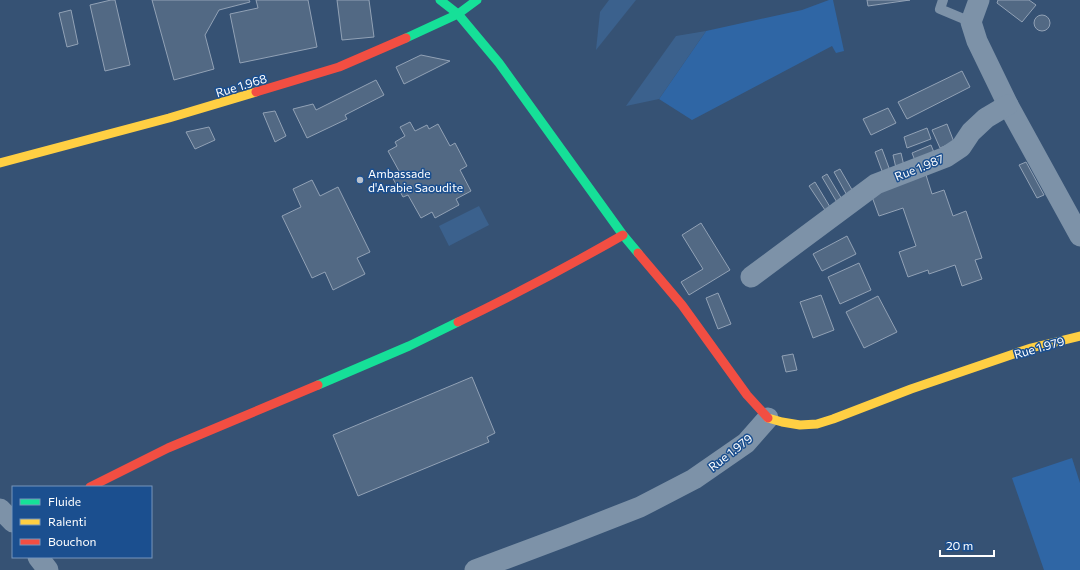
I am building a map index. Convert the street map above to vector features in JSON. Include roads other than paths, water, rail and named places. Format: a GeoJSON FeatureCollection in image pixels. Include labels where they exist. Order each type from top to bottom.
{"type":"FeatureCollection","features":[{"type":"Feature","properties":{"kind":"street"},"geometry":{"type":"LineString","coordinates":[[440,0],[458,14],[499,63],[623,235],[682,305],[747,395],[768,418]]}},
{"type":"Feature","properties":{"kind":"street","name":"Rue 1.968"},"geometry":{"type":"LineString","coordinates":[[0,163],[168,118],[339,67],[421,32],[458,14],[477,0]]}},
{"type":"Feature","properties":{"kind":"street"},"geometry":{"type":"LineString","coordinates":[[979,0],[971,22],[978,41],[1008,106],[1080,236]]}},
{"type":"Feature","properties":{"kind":"street","name":"Rue 1.987"},"geometry":{"type":"LineString","coordinates":[[751,277],[876,184],[946,158],[961,147],[972,132],[986,118],[1008,106]]}},
{"type":"Feature","properties":{"kind":"street"},"geometry":{"type":"LineString","coordinates":[[92,486],[168,448],[409,346],[518,293],[623,235]]}},
{"type":"Feature","properties":{"kind":"street","name":"Rue 1.979"},"geometry":{"type":"LineString","coordinates":[[476,570],[640,507],[694,479],[746,443],[768,418],[800,425],[817,424],[834,419],[911,389],[1031,348],[1080,336]]}},
{"type":"Feature","properties":{"kind":"street"},"geometry":{"type":"LineString","coordinates":[[0,509],[12,521]]}},
{"type":"Feature","properties":{"kind":"street"},"geometry":{"type":"LineString","coordinates":[[0,535],[12,527]]}},
{"type":"Feature","properties":{"kind":"street"},"geometry":{"type":"LineString","coordinates":[[39,558],[48,570]]}},
{"type":"Feature","properties":{"kind":"lane"},"geometry":{"type":"LineString","coordinates":[[944,0],[940,9],[971,22]]}},
{"type":"Feature","properties":{"kind":"place","name":"Ambassade d'Arabie Saoudite"},"geometry":{"type":"Point","coordinates":[360,180]}}]}
